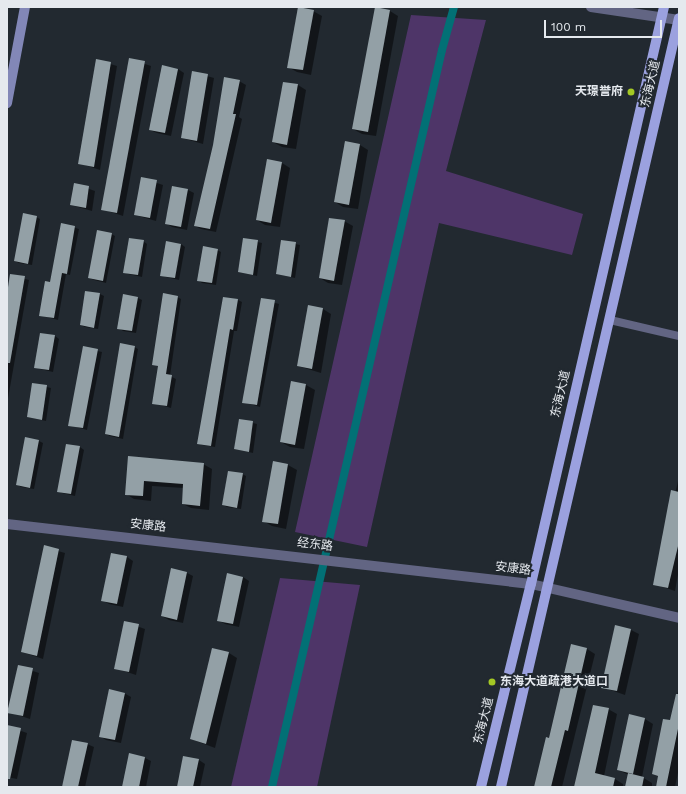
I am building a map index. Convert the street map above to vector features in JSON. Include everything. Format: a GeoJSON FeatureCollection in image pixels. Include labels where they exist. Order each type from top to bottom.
{"type":"FeatureCollection","features":[{"type":"Feature","properties":{"kind":"main road"},"geometry":{"type":"LineString","coordinates":[[7,103],[25,7]]}},
{"type":"Feature","properties":{"kind":"main road","name":"东海大道"},"geometry":{"type":"LineString","coordinates":[[481,787],[531,584],[664,7]]}},
{"type":"Feature","properties":{"kind":"main road","name":"东海大道"},"geometry":{"type":"LineString","coordinates":[[502,787],[679,19]]}},
{"type":"Feature","properties":{"kind":"street"},"geometry":{"type":"LineString","coordinates":[[591,7],[662,18],[679,19]]}},
{"type":"Feature","properties":{"kind":"street"},"geometry":{"type":"LineString","coordinates":[[610,320],[679,336]]}},
{"type":"Feature","properties":{"kind":"street","name":"安康路"},"geometry":{"type":"LineString","coordinates":[[7,524],[286,555]]}},
{"type":"Feature","properties":{"kind":"street","name":"经东路"},"geometry":{"type":"LineString","coordinates":[[286,555],[341,562]]}},
{"type":"Feature","properties":{"kind":"street","name":"安康路"},"geometry":{"type":"LineString","coordinates":[[341,562],[531,584],[679,618]]}},
{"type":"Feature","properties":{"kind":"shaded area"},"geometry":{"type":"Polygon","coordinates":[[[411,15],[486,20],[446,171],[583,214],[572,255],[439,223],[367,547],[295,532],[411,15]]]}},
{"type":"Feature","properties":{"kind":"shaded area"},"geometry":{"type":"Polygon","coordinates":[[[280,578],[360,585],[317,787],[231,787],[280,578]]]}},
{"type":"Feature","properties":{"kind":"building"},"geometry":{"type":"Polygon","coordinates":[[[298,7],[314,10],[303,70],[287,68],[298,7]]]}},
{"type":"Feature","properties":{"kind":"building"},"geometry":{"type":"Polygon","coordinates":[[[375,7],[390,10],[368,132],[352,129],[375,7]]]}},
{"type":"Feature","properties":{"kind":"building"},"geometry":{"type":"Polygon","coordinates":[[[129,58],[145,61],[117,213],[101,210],[129,58]]]}},
{"type":"Feature","properties":{"kind":"building"},"geometry":{"type":"Polygon","coordinates":[[[96,59],[111,62],[94,167],[78,164],[96,59]]]}},
{"type":"Feature","properties":{"kind":"building"},"geometry":{"type":"Polygon","coordinates":[[[162,65],[178,69],[165,133],[149,130],[162,65]]]}},
{"type":"Feature","properties":{"kind":"building"},"geometry":{"type":"Polygon","coordinates":[[[192,71],[208,74],[197,141],[181,138],[192,71]]]}},
{"type":"Feature","properties":{"kind":"building"},"geometry":{"type":"Polygon","coordinates":[[[224,77],[240,80],[233,114],[236,114],[210,229],[194,226],[213,145],[224,77]]]}},
{"type":"Feature","properties":{"kind":"building"},"geometry":{"type":"Polygon","coordinates":[[[283,82],[298,84],[287,145],[272,142],[283,82]]]}},
{"type":"Feature","properties":{"kind":"building"},"geometry":{"type":"Polygon","coordinates":[[[345,141],[360,144],[349,205],[334,202],[345,141]]]}},
{"type":"Feature","properties":{"kind":"building"},"geometry":{"type":"Polygon","coordinates":[[[267,159],[282,162],[271,223],[256,220],[267,159]]]}},
{"type":"Feature","properties":{"kind":"building"},"geometry":{"type":"Polygon","coordinates":[[[141,177],[157,180],[150,218],[134,215],[141,177]]]}},
{"type":"Feature","properties":{"kind":"building"},"geometry":{"type":"Polygon","coordinates":[[[74,183],[89,186],[86,208],[70,205],[74,183]]]}},
{"type":"Feature","properties":{"kind":"building"},"geometry":{"type":"Polygon","coordinates":[[[172,186],[188,189],[181,227],[165,224],[172,186]]]}},
{"type":"Feature","properties":{"kind":"building"},"geometry":{"type":"Polygon","coordinates":[[[23,213],[37,216],[28,264],[14,261],[23,213]]]}},
{"type":"Feature","properties":{"kind":"building"},"geometry":{"type":"Polygon","coordinates":[[[329,218],[345,220],[334,281],[319,278],[329,218]]]}},
{"type":"Feature","properties":{"kind":"building"},"geometry":{"type":"Polygon","coordinates":[[[61,223],[75,226],[67,274],[62,273],[54,318],[39,316],[45,281],[50,282],[61,223]]]}},
{"type":"Feature","properties":{"kind":"building"},"geometry":{"type":"Polygon","coordinates":[[[97,230],[112,233],[103,281],[88,278],[97,230]]]}},
{"type":"Feature","properties":{"kind":"building"},"geometry":{"type":"Polygon","coordinates":[[[129,238],[144,240],[138,275],[123,273],[129,238]]]}},
{"type":"Feature","properties":{"kind":"building"},"geometry":{"type":"Polygon","coordinates":[[[243,238],[258,240],[253,275],[238,272],[243,238]]]}},
{"type":"Feature","properties":{"kind":"building"},"geometry":{"type":"Polygon","coordinates":[[[281,240],[296,242],[291,277],[276,274],[281,240]]]}},
{"type":"Feature","properties":{"kind":"building"},"geometry":{"type":"Polygon","coordinates":[[[166,241],[181,244],[175,278],[160,276],[166,241]]]}},
{"type":"Feature","properties":{"kind":"building"},"geometry":{"type":"Polygon","coordinates":[[[203,246],[218,249],[212,283],[197,281],[203,246]]]}},
{"type":"Feature","properties":{"kind":"building"},"geometry":{"type":"Polygon","coordinates":[[[10,274],[25,276],[10,363],[7,363],[7,294],[10,274]]]}},
{"type":"Feature","properties":{"kind":"building"},"geometry":{"type":"Polygon","coordinates":[[[85,291],[100,293],[94,328],[80,325],[85,291]]]}},
{"type":"Feature","properties":{"kind":"building"},"geometry":{"type":"Polygon","coordinates":[[[163,293],[178,296],[166,374],[172,375],[167,406],[152,404],[158,366],[152,365],[163,293]]]}},
{"type":"Feature","properties":{"kind":"building"},"geometry":{"type":"Polygon","coordinates":[[[123,294],[138,297],[132,331],[117,329],[123,294]]]}},
{"type":"Feature","properties":{"kind":"building"},"geometry":{"type":"Polygon","coordinates":[[[223,297],[238,299],[233,330],[230,329],[211,446],[197,444],[223,297]]]}},
{"type":"Feature","properties":{"kind":"building"},"geometry":{"type":"Polygon","coordinates":[[[261,298],[275,300],[257,405],[242,403],[261,298]]]}},
{"type":"Feature","properties":{"kind":"building"},"geometry":{"type":"Polygon","coordinates":[[[308,305],[323,308],[312,369],[297,366],[308,305]]]}},
{"type":"Feature","properties":{"kind":"building"},"geometry":{"type":"Polygon","coordinates":[[[40,333],[55,335],[49,370],[34,368],[40,333]]]}},
{"type":"Feature","properties":{"kind":"building"},"geometry":{"type":"Polygon","coordinates":[[[120,343],[135,346],[119,437],[105,434],[120,343]]]}},
{"type":"Feature","properties":{"kind":"building"},"geometry":{"type":"Polygon","coordinates":[[[83,346],[98,349],[83,428],[68,426],[83,346]]]}},
{"type":"Feature","properties":{"kind":"building"},"geometry":{"type":"Polygon","coordinates":[[[291,381],[306,384],[295,445],[280,442],[291,381]]]}},
{"type":"Feature","properties":{"kind":"building"},"geometry":{"type":"Polygon","coordinates":[[[32,383],[47,385],[42,420],[27,417],[32,383]]]}},
{"type":"Feature","properties":{"kind":"building"},"geometry":{"type":"Polygon","coordinates":[[[239,419],[253,421],[249,452],[234,449],[239,419]]]}},
{"type":"Feature","properties":{"kind":"building"},"geometry":{"type":"Polygon","coordinates":[[[25,437],[39,440],[30,488],[16,485],[25,437]]]}},
{"type":"Feature","properties":{"kind":"building"},"geometry":{"type":"Polygon","coordinates":[[[66,444],[80,446],[71,494],[57,492],[66,444]]]}},
{"type":"Feature","properties":{"kind":"building"},"geometry":{"type":"Polygon","coordinates":[[[128,456],[204,463],[200,506],[182,504],[183,484],[144,481],[143,496],[125,495],[128,456]]]}},
{"type":"Feature","properties":{"kind":"building"},"geometry":{"type":"Polygon","coordinates":[[[273,461],[288,464],[278,524],[262,522],[273,461]]]}},
{"type":"Feature","properties":{"kind":"building"},"geometry":{"type":"Polygon","coordinates":[[[228,471],[243,473],[237,508],[222,505],[228,471]]]}},
{"type":"Feature","properties":{"kind":"building"},"geometry":{"type":"Polygon","coordinates":[[[671,490],[679,492],[679,542],[668,588],[653,585],[671,490]]]}},
{"type":"Feature","properties":{"kind":"building"},"geometry":{"type":"Polygon","coordinates":[[[44,545],[59,549],[37,656],[21,652],[44,545]]]}},
{"type":"Feature","properties":{"kind":"building"},"geometry":{"type":"Polygon","coordinates":[[[111,553],[127,556],[117,604],[101,601],[111,553]]]}},
{"type":"Feature","properties":{"kind":"building"},"geometry":{"type":"Polygon","coordinates":[[[171,568],[187,572],[177,620],[161,616],[171,568]]]}},
{"type":"Feature","properties":{"kind":"building"},"geometry":{"type":"Polygon","coordinates":[[[227,573],[243,577],[233,624],[217,621],[227,573]]]}},
{"type":"Feature","properties":{"kind":"building"},"geometry":{"type":"Polygon","coordinates":[[[124,621],[139,624],[129,672],[114,669],[124,621]]]}},
{"type":"Feature","properties":{"kind":"building"},"geometry":{"type":"Polygon","coordinates":[[[615,625],[631,629],[617,691],[601,688],[615,625]]]}},
{"type":"Feature","properties":{"kind":"building"},"geometry":{"type":"Polygon","coordinates":[[[571,644],[587,648],[568,731],[565,730],[551,787],[534,787],[546,737],[549,738],[571,644]]]}},
{"type":"Feature","properties":{"kind":"building"},"geometry":{"type":"Polygon","coordinates":[[[212,648],[229,652],[206,744],[190,739],[212,648]]]}},
{"type":"Feature","properties":{"kind":"building"},"geometry":{"type":"Polygon","coordinates":[[[18,665],[33,668],[23,716],[7,713],[18,665]]]}},
{"type":"Feature","properties":{"kind":"building"},"geometry":{"type":"Polygon","coordinates":[[[109,689],[125,693],[115,740],[99,737],[109,689]]]}},
{"type":"Feature","properties":{"kind":"building"},"geometry":{"type":"Polygon","coordinates":[[[676,694],[679,694],[679,724],[666,787],[656,787],[658,776],[652,774],[663,719],[670,720],[676,694]]]}},
{"type":"Feature","properties":{"kind":"building"},"geometry":{"type":"Polygon","coordinates":[[[593,705],[609,708],[595,773],[615,778],[613,787],[574,787],[593,705]]]}},
{"type":"Feature","properties":{"kind":"building"},"geometry":{"type":"Polygon","coordinates":[[[629,714],[645,718],[633,774],[617,770],[629,714]]]}},
{"type":"Feature","properties":{"kind":"building"},"geometry":{"type":"Polygon","coordinates":[[[7,725],[21,728],[10,779],[7,779],[7,725]]]}},
{"type":"Feature","properties":{"kind":"building"},"geometry":{"type":"Polygon","coordinates":[[[72,740],[88,743],[78,787],[62,787],[72,740]]]}},
{"type":"Feature","properties":{"kind":"building"},"geometry":{"type":"Polygon","coordinates":[[[129,753],[145,757],[139,787],[122,787],[129,753]]]}},
{"type":"Feature","properties":{"kind":"building"},"geometry":{"type":"Polygon","coordinates":[[[183,756],[199,759],[193,787],[177,787],[183,756]]]}},
{"type":"Feature","properties":{"kind":"building"},"geometry":{"type":"Polygon","coordinates":[[[628,773],[644,777],[642,787],[625,787],[628,773]]]}},
{"type":"Feature","properties":{"kind":"waterway"},"geometry":{"type":"LineString","coordinates":[[272,787],[442,50],[454,7]]}},
{"type":"Feature","properties":{"kind":"place","name":"天璟誉府"},"geometry":{"type":"Point","coordinates":[631,92]}},
{"type":"Feature","properties":{"kind":"place","name":"东海大道疏港大道口"},"geometry":{"type":"Point","coordinates":[492,682]}}]}
